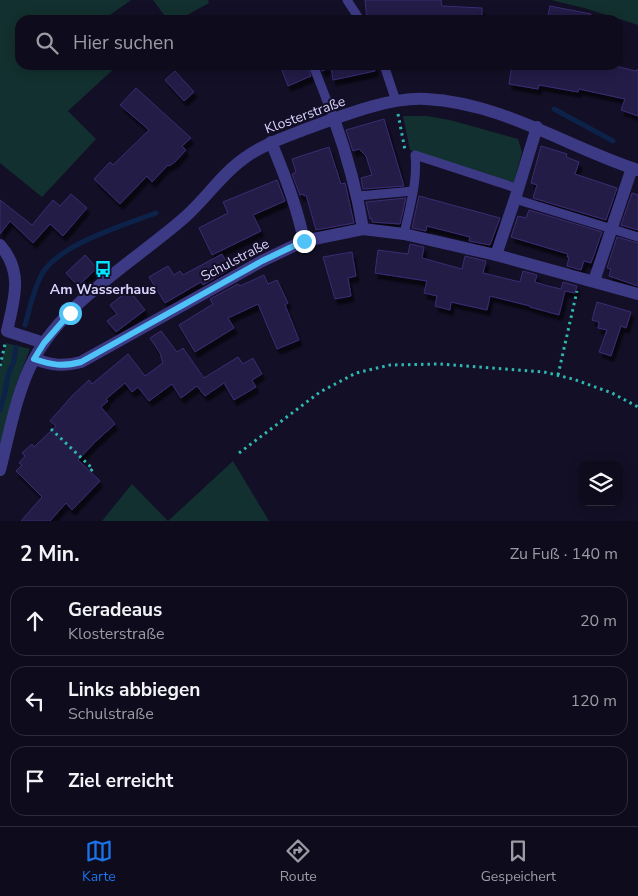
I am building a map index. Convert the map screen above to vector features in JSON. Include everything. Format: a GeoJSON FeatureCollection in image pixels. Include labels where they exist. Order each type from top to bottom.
{"type":"FeatureCollection","features":[{"type":"Feature","properties":{"kind":"street","name":"Klosterstraße"},"geometry":{"type":"LineString","coordinates":[[0,470],[22,385],[40,342],[70,313],[186,216],[212,188],[246,157],[271,142],[334,119],[396,101],[424,99],[453,102],[484,109],[537,127],[635,169]]}},
{"type":"Feature","properties":{"kind":"street"},"geometry":{"type":"LineString","coordinates":[[334,119],[358,196],[363,230]]}},
{"type":"Feature","properties":{"kind":"street"},"geometry":{"type":"LineString","coordinates":[[496,255],[537,127]]}},
{"type":"Feature","properties":{"kind":"street"},"geometry":{"type":"LineString","coordinates":[[271,142],[294,199],[304,241]]}},
{"type":"Feature","properties":{"kind":"street"},"geometry":{"type":"LineString","coordinates":[[594,281],[635,169]]}},
{"type":"Feature","properties":{"kind":"street","name":"Schulstraße"},"geometry":{"type":"LineString","coordinates":[[34,359],[66,366],[81,362],[262,261],[304,241],[363,230],[404,234],[496,255],[638,294]]}},
{"type":"Feature","properties":{"kind":"street"},"geometry":{"type":"LineString","coordinates":[[0,245],[8,254],[15,273],[16,293],[6,330],[40,342]]}},
{"type":"Feature","properties":{"kind":"lane"},"geometry":{"type":"LineString","coordinates":[[348,0],[357,15]]}},
{"type":"Feature","properties":{"kind":"lane"},"geometry":{"type":"LineString","coordinates":[[315,70],[334,119]]}},
{"type":"Feature","properties":{"kind":"lane"},"geometry":{"type":"LineString","coordinates":[[387,70],[396,101]]}},
{"type":"Feature","properties":{"kind":"lane"},"geometry":{"type":"LineString","coordinates":[[404,234],[413,191],[416,155],[612,229],[638,236]]}},
{"type":"Feature","properties":{"kind":"lane"},"geometry":{"type":"LineString","coordinates":[[358,196],[413,191]]}},
{"type":"Feature","properties":{"kind":"path"},"geometry":{"type":"LineString","coordinates":[[396,101],[401,134]]}},
{"type":"Feature","properties":{"kind":"path"},"geometry":{"type":"LineString","coordinates":[[558,375],[580,278]]}},
{"type":"Feature","properties":{"kind":"path"},"geometry":{"type":"LineString","coordinates":[[0,366],[6,330]]}},
{"type":"Feature","properties":{"kind":"path"},"geometry":{"type":"LineString","coordinates":[[239,453],[320,392],[356,373],[390,364],[468,366],[544,372],[612,393],[638,407]]}},
{"type":"Feature","properties":{"kind":"path"},"geometry":{"type":"LineString","coordinates":[[51,429],[93,469],[90,471]]}},
{"type":"Feature","properties":{"kind":"green space"},"geometry":{"type":"Polygon","coordinates":[[[0,0],[131,0],[110,15],[15,15],[15,70],[113,70],[68,111],[96,139],[42,197],[0,163],[0,0]]]}},
{"type":"Feature","properties":{"kind":"green space"},"geometry":{"type":"Polygon","coordinates":[[[153,0],[208,0],[209,3],[187,15],[164,15],[153,0]]]}},
{"type":"Feature","properties":{"kind":"green space"},"geometry":{"type":"Polygon","coordinates":[[[551,0],[638,0],[638,25],[623,20],[623,15],[606,15],[551,0]]]}},
{"type":"Feature","properties":{"kind":"green space"},"geometry":{"type":"Polygon","coordinates":[[[403,116],[427,116],[450,120],[518,139],[522,152],[514,183],[410,150],[403,116]]]}},
{"type":"Feature","properties":{"kind":"green space"},"geometry":{"type":"Polygon","coordinates":[[[6,343],[30,349],[17,382],[0,446],[0,368],[6,343]]]}},
{"type":"Feature","properties":{"kind":"green space"},"geometry":{"type":"Polygon","coordinates":[[[233,461],[269,521],[168,521],[233,461]]]}},
{"type":"Feature","properties":{"kind":"green space"},"geometry":{"type":"Polygon","coordinates":[[[132,484],[168,521],[102,521],[132,484]]]}},
{"type":"Feature","properties":{"kind":"building"},"geometry":{"type":"Polygon","coordinates":[[[365,0],[441,0],[442,6],[482,8],[482,15],[366,15],[365,0]]]}},
{"type":"Feature","properties":{"kind":"building"},"geometry":{"type":"Polygon","coordinates":[[[550,6],[591,14],[591,15],[548,15],[550,6]]]}},
{"type":"Feature","properties":{"kind":"building"},"geometry":{"type":"Polygon","coordinates":[[[623,68],[636,71],[638,69],[638,116],[621,110],[625,99],[579,89],[578,92],[539,85],[538,89],[509,84],[511,70],[623,70],[623,68]]]}},
{"type":"Feature","properties":{"kind":"building"},"geometry":{"type":"Polygon","coordinates":[[[282,70],[309,70],[311,76],[288,86],[282,70]]]}},
{"type":"Feature","properties":{"kind":"building"},"geometry":{"type":"Polygon","coordinates":[[[331,70],[375,70],[375,71],[333,80],[331,70]]]}},
{"type":"Feature","properties":{"kind":"building"},"geometry":{"type":"Polygon","coordinates":[[[175,71],[194,92],[184,101],[165,80],[175,71]]]}},
{"type":"Feature","properties":{"kind":"building"},"geometry":{"type":"Polygon","coordinates":[[[136,88],[191,138],[182,146],[186,150],[175,162],[168,165],[152,182],[147,176],[120,204],[94,179],[110,162],[113,165],[149,130],[120,105],[136,88]]]}},
{"type":"Feature","properties":{"kind":"building"},"geometry":{"type":"Polygon","coordinates":[[[384,119],[404,186],[363,189],[361,178],[372,175],[366,156],[359,149],[353,151],[346,130],[384,119]]]}},
{"type":"Feature","properties":{"kind":"building"},"geometry":{"type":"Polygon","coordinates":[[[541,146],[567,154],[566,157],[579,162],[575,174],[617,188],[606,220],[533,198],[537,185],[531,183],[541,146]]]}},
{"type":"Feature","properties":{"kind":"building"},"geometry":{"type":"Polygon","coordinates":[[[329,147],[341,184],[345,183],[354,223],[316,230],[306,195],[300,195],[292,174],[296,172],[292,159],[329,147]]]}},
{"type":"Feature","properties":{"kind":"building"},"geometry":{"type":"Polygon","coordinates":[[[277,180],[285,201],[253,215],[261,231],[212,255],[199,228],[228,213],[223,202],[277,180]]]}},
{"type":"Feature","properties":{"kind":"building"},"geometry":{"type":"Polygon","coordinates":[[[632,193],[638,195],[638,230],[621,225],[632,193]]]}},
{"type":"Feature","properties":{"kind":"building"},"geometry":{"type":"Polygon","coordinates":[[[71,194],[87,208],[63,236],[50,224],[33,243],[10,221],[0,234],[0,200],[32,225],[53,200],[60,206],[71,194]]]}},
{"type":"Feature","properties":{"kind":"building"},"geometry":{"type":"Polygon","coordinates":[[[419,196],[500,218],[490,245],[469,241],[470,237],[427,226],[426,231],[412,228],[419,196]]]}},
{"type":"Feature","properties":{"kind":"building"},"geometry":{"type":"Polygon","coordinates":[[[406,198],[400,224],[372,222],[372,218],[370,219],[366,202],[406,198]]]}},
{"type":"Feature","properties":{"kind":"building"},"geometry":{"type":"Polygon","coordinates":[[[529,210],[602,232],[591,263],[584,261],[581,270],[567,266],[568,254],[511,237],[518,216],[526,218],[529,210]]]}},
{"type":"Feature","properties":{"kind":"building"},"geometry":{"type":"Polygon","coordinates":[[[617,237],[638,243],[638,286],[609,276],[611,269],[607,268],[617,237]]]}},
{"type":"Feature","properties":{"kind":"building"},"geometry":{"type":"Polygon","coordinates":[[[410,244],[424,247],[422,258],[462,269],[465,256],[486,261],[483,273],[520,282],[523,271],[537,275],[535,282],[548,286],[561,289],[563,282],[577,286],[575,293],[565,291],[559,315],[490,296],[487,310],[451,302],[450,310],[435,306],[437,296],[424,293],[427,281],[375,273],[378,250],[408,254],[410,244]]]}},
{"type":"Feature","properties":{"kind":"building"},"geometry":{"type":"Polygon","coordinates":[[[352,252],[356,276],[348,278],[351,296],[335,299],[323,257],[352,252]]]}},
{"type":"Feature","properties":{"kind":"building"},"geometry":{"type":"Polygon","coordinates":[[[222,254],[230,269],[203,285],[201,282],[165,303],[149,277],[168,266],[174,275],[180,271],[183,275],[222,254]]]}},
{"type":"Feature","properties":{"kind":"building"},"geometry":{"type":"Polygon","coordinates":[[[85,255],[97,268],[78,286],[66,273],[85,255]]]}},
{"type":"Feature","properties":{"kind":"building"},"geometry":{"type":"Polygon","coordinates":[[[264,275],[268,284],[277,280],[288,303],[285,305],[299,340],[277,349],[258,304],[228,318],[234,328],[195,352],[179,325],[213,304],[210,299],[238,284],[240,286],[264,275]]]}},
{"type":"Feature","properties":{"kind":"building"},"geometry":{"type":"Polygon","coordinates":[[[129,290],[145,310],[116,332],[107,321],[117,314],[110,305],[129,290]]]}},
{"type":"Feature","properties":{"kind":"building"},"geometry":{"type":"Polygon","coordinates":[[[597,302],[631,312],[626,328],[621,326],[611,356],[599,352],[607,330],[598,328],[599,322],[592,320],[597,302]]]}},
{"type":"Feature","properties":{"kind":"building"},"geometry":{"type":"Polygon","coordinates":[[[161,331],[177,352],[183,348],[204,378],[238,357],[243,364],[253,358],[262,374],[252,380],[256,387],[234,400],[224,383],[205,396],[197,386],[181,398],[172,384],[149,401],[138,387],[132,392],[125,383],[106,399],[108,401],[101,407],[115,424],[78,460],[100,481],[72,510],[66,503],[50,521],[21,521],[42,497],[16,471],[22,465],[19,463],[25,456],[22,453],[32,444],[34,447],[56,426],[50,421],[89,380],[92,384],[128,354],[145,376],[163,363],[160,353],[150,338],[161,331]]]}},
{"type":"Feature","properties":{"kind":"waterway"},"geometry":{"type":"LineString","coordinates":[[554,109],[613,141]]}},
{"type":"Feature","properties":{"kind":"waterway"},"geometry":{"type":"LineString","coordinates":[[25,325],[36,286],[42,274],[51,263],[77,245],[156,213]]}},
{"type":"Feature","properties":{"kind":"waterway"},"geometry":{"type":"LineString","coordinates":[[0,410],[8,375],[14,361],[16,347]]}},
{"type":"Feature","properties":{"kind":"place","name":"Am Wasserhaus"},"geometry":{"type":"Point","coordinates":[103,269]}},
{"type":"Feature","properties":{"kind":"route"},"geometry":{"type":"LineString","coordinates":[[70,313],[44,343],[34,359],[66,366],[81,362],[262,261],[304,241]]}}]}
